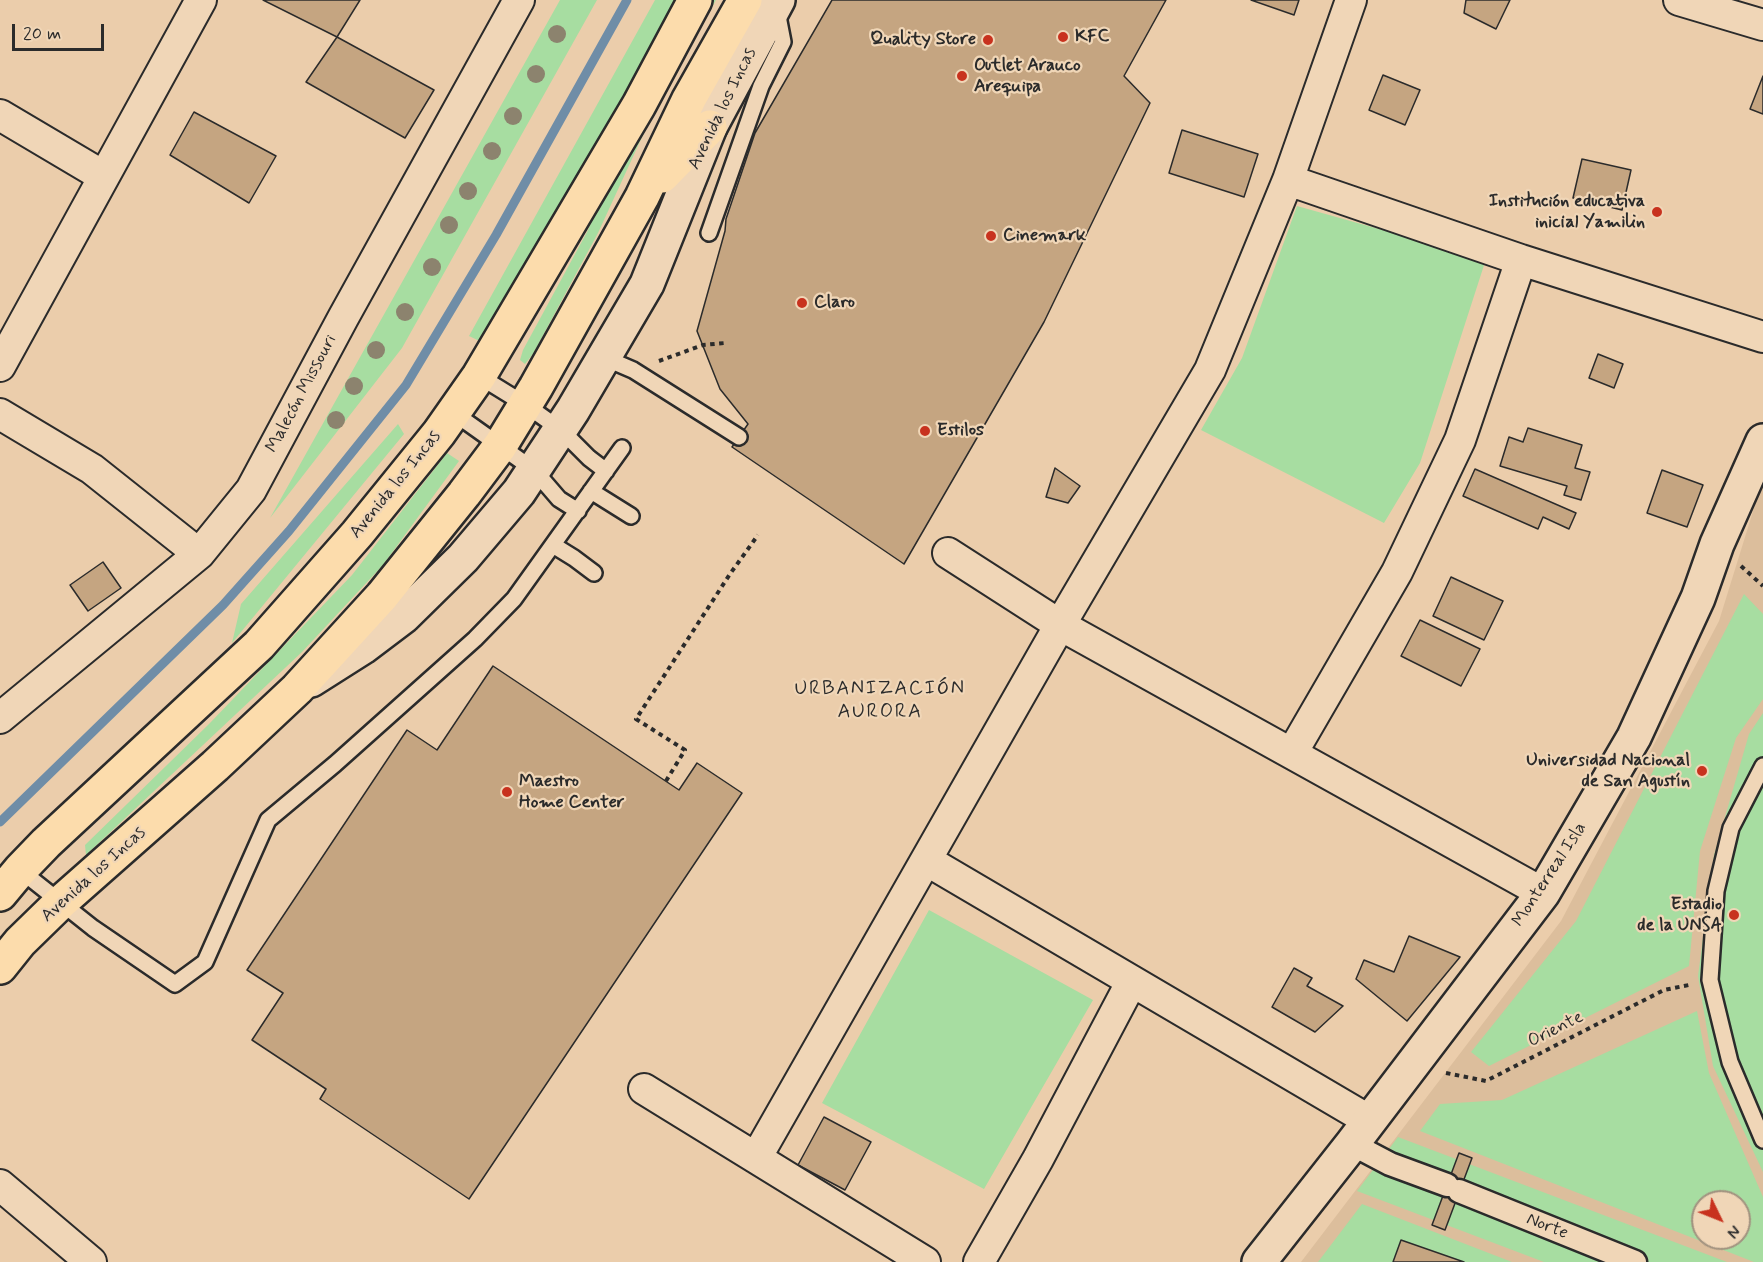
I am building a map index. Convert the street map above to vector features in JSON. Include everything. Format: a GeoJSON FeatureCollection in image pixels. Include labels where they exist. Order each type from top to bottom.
{"type":"FeatureCollection","features":[{"type":"Feature","properties":{"kind":"main road","name":"Avenida los Incas"},"geometry":{"type":"LineString","coordinates":[[10,882],[46,843],[259,645],[357,534],[454,413],[479,376],[639,105],[695,0]]}},
{"type":"Feature","properties":{"kind":"main road","name":"Avenida los Incas"},"geometry":{"type":"LineString","coordinates":[[0,967],[21,942],[62,902],[215,766],[297,688],[382,597],[464,494],[500,446],[526,405],[642,197],[689,99],[766,2]]}},
{"type":"Feature","properties":{"kind":"main road"},"geometry":{"type":"LineString","coordinates":[[642,197],[710,127]]}},
{"type":"Feature","properties":{"kind":"street"},"geometry":{"type":"LineString","coordinates":[[0,366],[201,0]]}},
{"type":"Feature","properties":{"kind":"street","name":"Malecón Missouri"},"geometry":{"type":"LineString","coordinates":[[0,718],[199,554],[251,490],[343,318],[519,0]]}},
{"type":"Feature","properties":{"kind":"street"},"geometry":{"type":"LineString","coordinates":[[756,1158],[1060,625],[1210,370],[1288,180],[1351,0]]}},
{"type":"Feature","properties":{"kind":"street"},"geometry":{"type":"LineString","coordinates":[[1679,0],[1763,25]]}},
{"type":"Feature","properties":{"kind":"street","name":"Avenida los Incas"},"geometry":{"type":"LineString","coordinates":[[297,688],[363,647],[404,616],[463,558],[519,492],[561,430],[619,364],[647,284],[710,127],[766,2]]}},
{"type":"Feature","properties":{"kind":"street"},"geometry":{"type":"LineString","coordinates":[[0,115],[103,176]]}},
{"type":"Feature","properties":{"kind":"street"},"geometry":{"type":"LineString","coordinates":[[1288,180],[1521,260],[1763,337]]}},
{"type":"Feature","properties":{"kind":"street"},"geometry":{"type":"LineString","coordinates":[[1292,753],[1397,572],[1460,440],[1521,260]]}},
{"type":"Feature","properties":{"kind":"street"},"geometry":{"type":"LineString","coordinates":[[0,414],[92,469],[199,554]]}},
{"type":"Feature","properties":{"kind":"street","name":"Monterreal Isla"},"geometry":{"type":"LineString","coordinates":[[1259,1262],[1361,1133],[1543,893],[1635,737],[1698,598],[1717,544],[1763,441]]}},
{"type":"Feature","properties":{"kind":"street"},"geometry":{"type":"LineString","coordinates":[[948,554],[1060,625],[1543,893]]}},
{"type":"Feature","properties":{"kind":"street"},"geometry":{"type":"LineString","coordinates":[[926,860],[1132,981],[1361,1133]]}},
{"type":"Feature","properties":{"kind":"street"},"geometry":{"type":"LineString","coordinates":[[979,1262],[1038,1159],[1132,981]]}},
{"type":"Feature","properties":{"kind":"street"},"geometry":{"type":"LineString","coordinates":[[645,1089],[925,1262]]}},
{"type":"Feature","properties":{"kind":"street","name":"Norte"},"geometry":{"type":"LineString","coordinates":[[1361,1133],[1390,1164],[1635,1262]]}},
{"type":"Feature","properties":{"kind":"street"},"geometry":{"type":"LineString","coordinates":[[0,1185],[78,1258]]}},
{"type":"Feature","properties":{"kind":"lane"},"geometry":{"type":"LineString","coordinates":[[709,233],[761,86],[783,42],[766,2]]}},
{"type":"Feature","properties":{"kind":"lane"},"geometry":{"type":"LineString","coordinates":[[619,364],[739,437]]}},
{"type":"Feature","properties":{"kind":"lane"},"geometry":{"type":"LineString","coordinates":[[479,376],[561,430],[589,458],[606,471]]}},
{"type":"Feature","properties":{"kind":"lane"},"geometry":{"type":"LineString","coordinates":[[454,413],[534,470],[559,499],[578,511]]}},
{"type":"Feature","properties":{"kind":"lane"},"geometry":{"type":"LineString","coordinates":[[10,882],[62,902],[93,928],[175,984],[206,962],[268,820],[335,764],[475,639],[514,599],[622,448]]}},
{"type":"Feature","properties":{"kind":"lane"},"geometry":{"type":"LineString","coordinates":[[591,491],[631,516]]}},
{"type":"Feature","properties":{"kind":"lane"},"geometry":{"type":"LineString","coordinates":[[553,545],[594,573]]}},
{"type":"Feature","properties":{"kind":"lane"},"geometry":{"type":"LineString","coordinates":[[1763,766],[1731,828],[1716,891],[1710,980],[1730,1062],[1763,1140]]}},
{"type":"Feature","properties":{"kind":"path"},"geometry":{"type":"LineString","coordinates":[[619,364],[703,345],[725,343]]}},
{"type":"Feature","properties":{"kind":"path"},"geometry":{"type":"LineString","coordinates":[[666,781],[686,750],[636,719],[730,574],[758,536]]}},
{"type":"Feature","properties":{"kind":"path","name":"Oriente"},"geometry":{"type":"LineString","coordinates":[[1413,1065],[1486,1081],[1664,990],[1710,980]]}},
{"type":"Feature","properties":{"kind":"shaded area","name":"Universidad Nacional de San Agustín"},"geometry":{"type":"Polygon","coordinates":[[[1763,479],[1763,1262],[1301,1262],[1561,921],[1719,621],[1763,479]]]}},
{"type":"Feature","properties":{"kind":"green space"},"geometry":{"type":"Polygon","coordinates":[[[560,0],[597,0],[402,348],[270,518],[560,0]]]}},
{"type":"Feature","properties":{"kind":"green space"},"geometry":{"type":"Polygon","coordinates":[[[655,0],[676,0],[488,345],[469,336],[655,0]]]}},
{"type":"Feature","properties":{"kind":"green space"},"geometry":{"type":"Polygon","coordinates":[[[706,0],[716,0],[648,124],[598,233],[533,354],[525,364],[520,360],[523,350],[587,232],[623,151],[706,0]]]}},
{"type":"Feature","properties":{"kind":"green space"},"geometry":{"type":"Polygon","coordinates":[[[1297,206],[1486,259],[1420,463],[1384,523],[1201,430],[1242,358],[1297,206]]]}},
{"type":"Feature","properties":{"kind":"green space"},"geometry":{"type":"Polygon","coordinates":[[[398,424],[404,434],[232,643],[241,604],[398,424]]]}},
{"type":"Feature","properties":{"kind":"green space"},"geometry":{"type":"Polygon","coordinates":[[[447,453],[459,461],[383,565],[302,652],[86,855],[85,845],[209,724],[352,575],[447,453]]]}},
{"type":"Feature","properties":{"kind":"green space"},"geometry":{"type":"Polygon","coordinates":[[[1744,594],[1763,614],[1763,699],[1736,738],[1700,851],[1689,966],[1489,1066],[1471,1052],[1576,921],[1744,594]]]}},
{"type":"Feature","properties":{"kind":"green space","name":"Estadio de la UNSA"},"geometry":{"type":"Polygon","coordinates":[[[1763,713],[1763,1172],[1713,1066],[1698,976],[1714,855],[1749,734],[1763,713]]]}},
{"type":"Feature","properties":{"kind":"green space"},"geometry":{"type":"Polygon","coordinates":[[[929,910],[1093,1000],[984,1189],[822,1103],[929,910]]]}},
{"type":"Feature","properties":{"kind":"green space"},"geometry":{"type":"Polygon","coordinates":[[[1697,1011],[1709,1073],[1763,1197],[1763,1262],[1754,1262],[1723,1250],[1751,1250],[1751,1190],[1691,1190],[1691,1237],[1420,1131],[1440,1104],[1502,1100],[1697,1011]]]}},
{"type":"Feature","properties":{"kind":"green space"},"geometry":{"type":"Polygon","coordinates":[[[1398,1137],[1727,1262],[1544,1262],[1357,1191],[1398,1137]]]}},
{"type":"Feature","properties":{"kind":"green space"},"geometry":{"type":"Polygon","coordinates":[[[1362,1204],[1512,1262],[1318,1262],[1362,1204]]]}},
{"type":"Feature","properties":{"kind":"building"},"geometry":{"type":"Polygon","coordinates":[[[263,0],[360,0],[337,37],[263,0]]]}},
{"type":"Feature","properties":{"kind":"building"},"geometry":{"type":"Polygon","coordinates":[[[832,0],[1166,0],[1124,76],[1150,103],[1044,322],[904,564],[732,447],[748,424],[720,389],[697,331],[725,231],[726,219],[755,133],[832,0]]]}},
{"type":"Feature","properties":{"kind":"building"},"geometry":{"type":"Polygon","coordinates":[[[1251,0],[1299,0],[1294,15],[1251,0]]]}},
{"type":"Feature","properties":{"kind":"building"},"geometry":{"type":"Polygon","coordinates":[[[1466,0],[1510,0],[1496,29],[1464,13],[1466,0]]]}},
{"type":"Feature","properties":{"kind":"building"},"geometry":{"type":"Polygon","coordinates":[[[337,37],[434,90],[405,138],[306,82],[337,37]]]}},
{"type":"Feature","properties":{"kind":"building"},"geometry":{"type":"Polygon","coordinates":[[[1383,75],[1420,90],[1405,125],[1369,110],[1383,75]]]}},
{"type":"Feature","properties":{"kind":"building"},"geometry":{"type":"Polygon","coordinates":[[[1763,76],[1763,114],[1750,109],[1763,76]]]}},
{"type":"Feature","properties":{"kind":"building"},"geometry":{"type":"Polygon","coordinates":[[[194,112],[276,156],[249,203],[170,155],[194,112]]]}},
{"type":"Feature","properties":{"kind":"building"},"geometry":{"type":"Polygon","coordinates":[[[1182,130],[1258,154],[1244,197],[1169,173],[1182,130]]]}},
{"type":"Feature","properties":{"kind":"building"},"geometry":{"type":"Polygon","coordinates":[[[1582,159],[1631,170],[1622,210],[1573,198],[1582,159]]]}},
{"type":"Feature","properties":{"kind":"building"},"geometry":{"type":"Polygon","coordinates":[[[1598,354],[1623,364],[1614,388],[1589,378],[1598,354]]]}},
{"type":"Feature","properties":{"kind":"building"},"geometry":{"type":"Polygon","coordinates":[[[1528,428],[1582,445],[1575,468],[1590,472],[1581,500],[1564,495],[1567,486],[1500,466],[1509,437],[1523,442],[1528,428]]]}},
{"type":"Feature","properties":{"kind":"building"},"geometry":{"type":"Polygon","coordinates":[[[1055,468],[1080,486],[1068,503],[1046,497],[1055,468]]]}},
{"type":"Feature","properties":{"kind":"building"},"geometry":{"type":"Polygon","coordinates":[[[1475,469],[1576,513],[1569,529],[1543,517],[1538,529],[1463,496],[1475,469]]]}},
{"type":"Feature","properties":{"kind":"building"},"geometry":{"type":"Polygon","coordinates":[[[1662,470],[1703,485],[1687,527],[1647,513],[1662,470]]]}},
{"type":"Feature","properties":{"kind":"building"},"geometry":{"type":"Polygon","coordinates":[[[103,562],[121,588],[88,611],[70,585],[103,562]]]}},
{"type":"Feature","properties":{"kind":"building"},"geometry":{"type":"Polygon","coordinates":[[[1451,577],[1503,601],[1484,640],[1433,616],[1451,577]]]}},
{"type":"Feature","properties":{"kind":"building"},"geometry":{"type":"Polygon","coordinates":[[[1420,620],[1480,649],[1461,686],[1401,656],[1420,620]]]}},
{"type":"Feature","properties":{"kind":"building"},"geometry":{"type":"Polygon","coordinates":[[[493,666],[679,790],[697,763],[742,793],[469,1199],[320,1099],[326,1089],[252,1040],[283,993],[247,970],[407,730],[437,750],[493,666]]]}},
{"type":"Feature","properties":{"kind":"building"},"geometry":{"type":"Polygon","coordinates":[[[1409,936],[1460,957],[1407,1021],[1356,979],[1364,960],[1394,972],[1409,936]]]}},
{"type":"Feature","properties":{"kind":"building"},"geometry":{"type":"Polygon","coordinates":[[[1294,968],[1312,978],[1307,986],[1343,1006],[1315,1032],[1272,1007],[1294,968]]]}},
{"type":"Feature","properties":{"kind":"building"},"geometry":{"type":"Polygon","coordinates":[[[824,1117],[871,1142],[845,1190],[798,1165],[824,1117]]]}},
{"type":"Feature","properties":{"kind":"building"},"geometry":{"type":"Polygon","coordinates":[[[1459,1153],[1472,1158],[1445,1230],[1432,1225],[1459,1153]]]}},
{"type":"Feature","properties":{"kind":"building"},"geometry":{"type":"Polygon","coordinates":[[[1401,1240],[1464,1262],[1393,1262],[1401,1240]]]}},
{"type":"Feature","properties":{"kind":"waterway"},"geometry":{"type":"LineString","coordinates":[[0,822],[223,605],[289,531],[406,385],[496,235],[627,0]]}},
{"type":"Feature","properties":{"kind":"place","name":"KFC"},"geometry":{"type":"Point","coordinates":[1063,37]}},
{"type":"Feature","properties":{"kind":"place","name":"Quality Store"},"geometry":{"type":"Point","coordinates":[988,40]}},
{"type":"Feature","properties":{"kind":"place","name":"Outlet Arauco Arequipa"},"geometry":{"type":"Point","coordinates":[962,76]}},
{"type":"Feature","properties":{"kind":"place","name":"Institución educativa inicial Yamilin"},"geometry":{"type":"Point","coordinates":[1657,212]}},
{"type":"Feature","properties":{"kind":"place","name":"Cinemark"},"geometry":{"type":"Point","coordinates":[991,236]}},
{"type":"Feature","properties":{"kind":"place","name":"Claro"},"geometry":{"type":"Point","coordinates":[802,303]}},
{"type":"Feature","properties":{"kind":"place","name":"Estilos"},"geometry":{"type":"Point","coordinates":[925,431]}},
{"type":"Feature","properties":{"kind":"place","name":"Universidad Nacional de San Agustín"},"geometry":{"type":"Point","coordinates":[1702,771]}},
{"type":"Feature","properties":{"kind":"place","name":"Maestro Home Center"},"geometry":{"type":"Point","coordinates":[507,792]}},
{"type":"Feature","properties":{"kind":"place","name":"Estadio de la UNSA"},"geometry":{"type":"Point","coordinates":[1734,915]}},
{"type":"Feature","properties":{"kind":"district","name":"URBANIZACIÓN AURORA"},"geometry":{"type":"Point","coordinates":[880,702]}}]}
